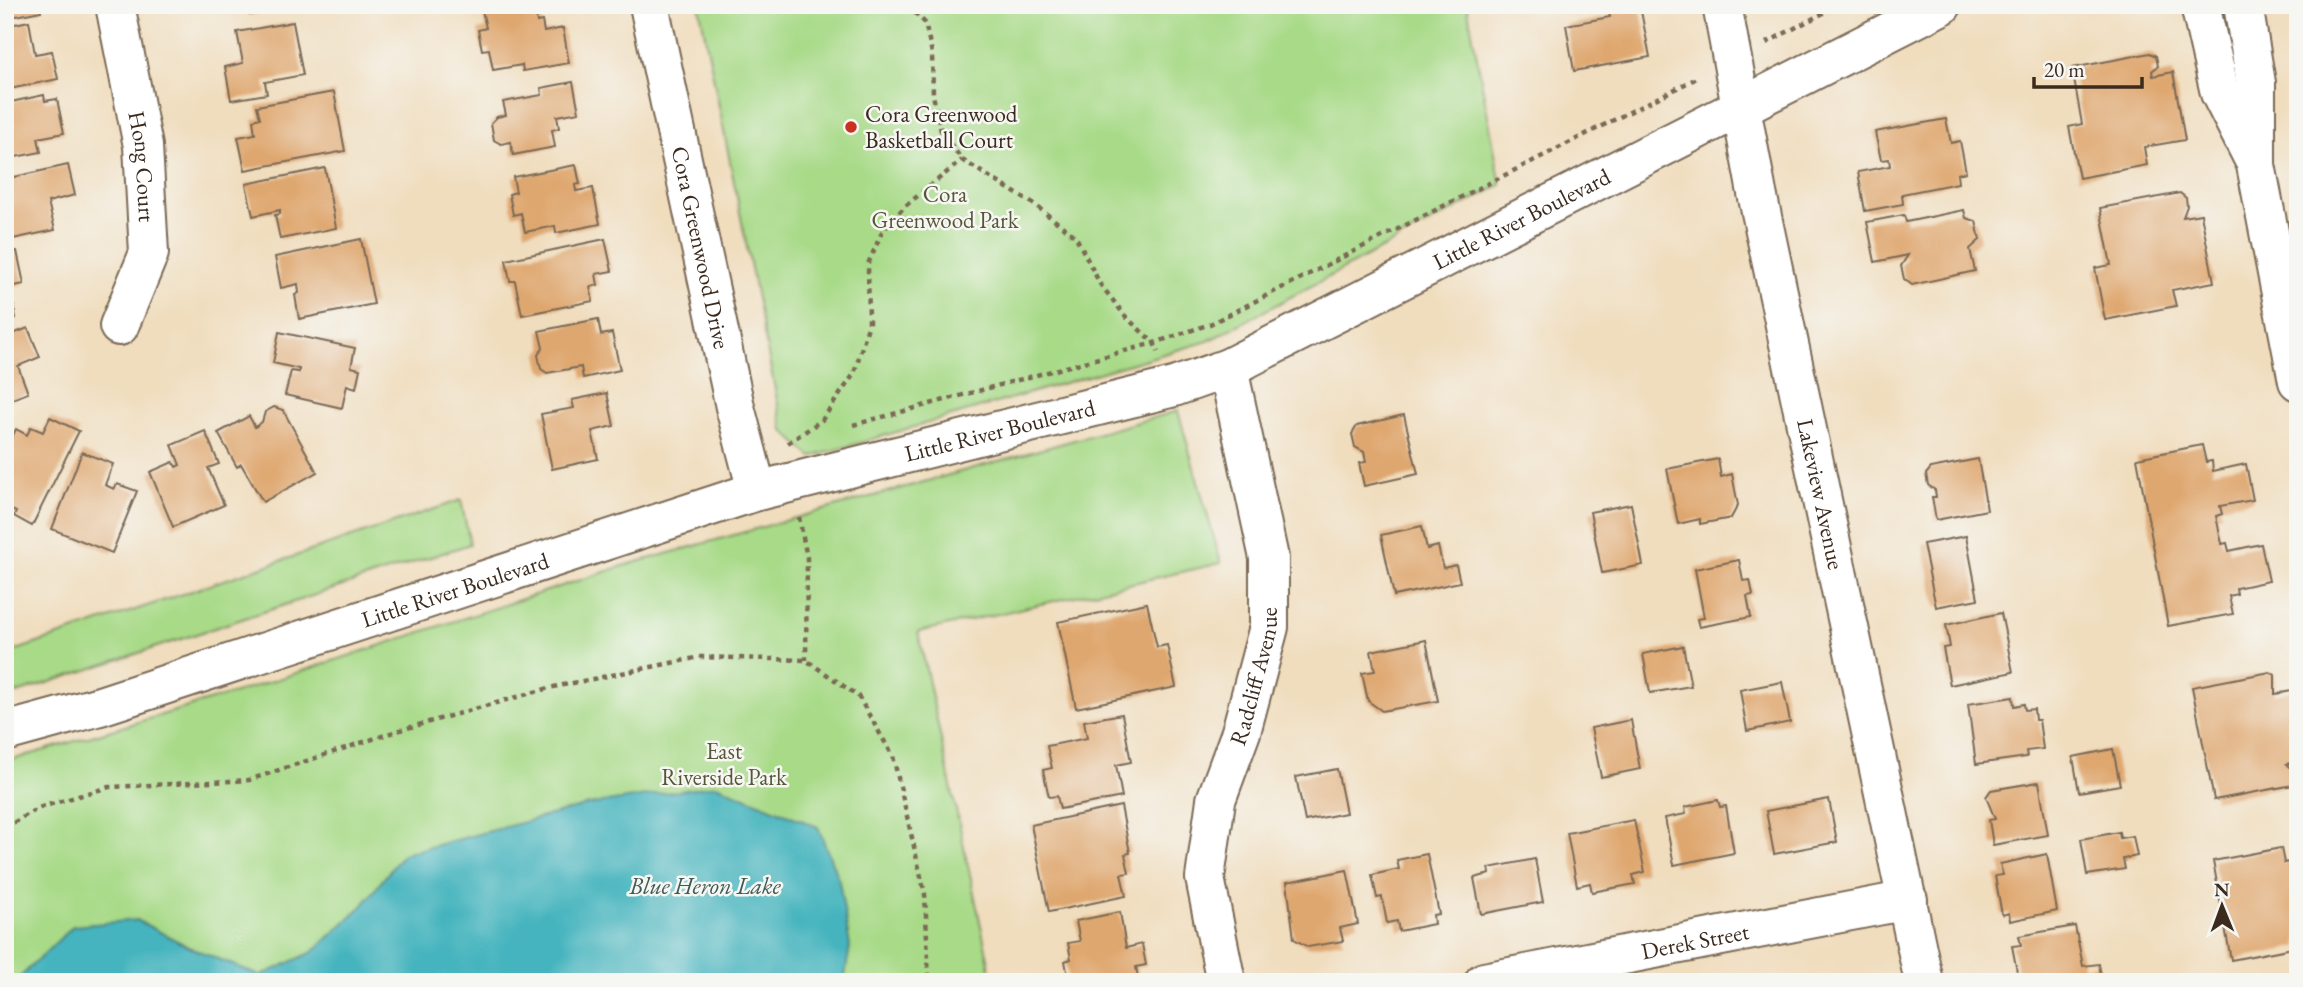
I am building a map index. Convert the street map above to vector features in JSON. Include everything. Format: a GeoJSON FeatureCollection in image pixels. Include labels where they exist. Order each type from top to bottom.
{"type":"FeatureCollection","features":[{"type":"Feature","properties":{"kind":"street","name":"Hong Court"},"geometry":{"type":"LineString","coordinates":[[116,5],[143,146],[149,253],[119,326]]}},
{"type":"Feature","properties":{"kind":"street","name":"Cora Greenwood Drive"},"geometry":{"type":"LineString","coordinates":[[649,5],[757,491]]}},
{"type":"Feature","properties":{"kind":"street","name":"Lakeview Avenue"},"geometry":{"type":"LineString","coordinates":[[1723,5],[1741,108],[1924,982]]}},
{"type":"Feature","properties":{"kind":"street","name":"Little River Boulevard"},"geometry":{"type":"LineString","coordinates":[[5,732],[113,701],[757,491],[1174,387],[1228,368],[1942,5]]}},
{"type":"Feature","properties":{"kind":"street"},"geometry":{"type":"LineString","coordinates":[[2200,5],[2220,93],[2256,165]]}},
{"type":"Feature","properties":{"kind":"street"},"geometry":{"type":"LineString","coordinates":[[2243,5],[2256,83],[2256,165],[2298,381]]}},
{"type":"Feature","properties":{"kind":"street","name":"Radcliff Avenue"},"geometry":{"type":"LineString","coordinates":[[1226,982],[1205,878],[1216,800],[1241,732],[1269,627],[1269,558],[1228,368]]}},
{"type":"Feature","properties":{"kind":"street","name":"Derek Street"},"geometry":{"type":"LineString","coordinates":[[1484,982],[1908,900]]}},
{"type":"Feature","properties":{"kind":"path"},"geometry":{"type":"LineString","coordinates":[[908,5],[925,23],[932,53],[933,95],[941,131],[962,160],[1035,205],[1076,237],[1100,284],[1127,318],[1154,343]]}},
{"type":"Feature","properties":{"kind":"path"},"geometry":{"type":"LineString","coordinates":[[850,426],[1154,343],[1210,324],[1839,5]]}},
{"type":"Feature","properties":{"kind":"path"},"geometry":{"type":"LineString","coordinates":[[788,443],[822,420],[854,374],[869,323],[868,264],[881,232],[904,206],[962,160]]}},
{"type":"Feature","properties":{"kind":"path"},"geometry":{"type":"LineString","coordinates":[[747,454],[812,436]]}},
{"type":"Feature","properties":{"kind":"path"},"geometry":{"type":"LineString","coordinates":[[800,528],[807,558],[806,660]]}},
{"type":"Feature","properties":{"kind":"path"},"geometry":{"type":"LineString","coordinates":[[5,828],[38,808],[108,787],[250,780],[397,731],[549,688],[700,657],[806,660],[858,696],[893,756],[925,894],[929,982]]}},
{"type":"Feature","properties":{"kind":"green space","name":"Cora Greenwood Park"},"geometry":{"type":"Polygon","coordinates":[[[699,5],[1467,5],[1501,185],[1208,341],[811,457],[783,430],[699,5]]]}},
{"type":"Feature","properties":{"kind":"green space","name":"East Riverside Park"},"geometry":{"type":"Polygon","coordinates":[[[1178,411],[1221,563],[918,632],[993,982],[5,982],[5,762],[235,693],[623,566],[1178,411]]]}},
{"type":"Feature","properties":{"kind":"green space"},"geometry":{"type":"Polygon","coordinates":[[[461,500],[470,544],[5,697],[5,654],[461,500]]]}},
{"type":"Feature","properties":{"kind":"water","name":"Blue Heron Lake"},"geometry":{"type":"Polygon","coordinates":[[[716,785],[818,827],[839,881],[850,946],[844,982],[15,982],[73,926],[137,920],[189,947],[260,976],[313,952],[362,906],[403,854],[588,805],[716,785]]]}},
{"type":"Feature","properties":{"kind":"building"},"geometry":{"type":"Polygon","coordinates":[[[5,5],[40,5],[41,11],[6,18],[5,5]]]}},
{"type":"Feature","properties":{"kind":"building"},"geometry":{"type":"Polygon","coordinates":[[[240,5],[290,6],[250,15],[241,9],[240,5]]]}},
{"type":"Feature","properties":{"kind":"building"},"geometry":{"type":"Polygon","coordinates":[[[545,5],[547,15],[536,17],[537,22],[542,21],[544,32],[563,28],[569,63],[523,71],[522,65],[493,70],[489,49],[482,50],[478,30],[486,28],[481,6],[545,5]]]}},
{"type":"Feature","properties":{"kind":"building"},"geometry":{"type":"Polygon","coordinates":[[[1640,6],[1650,57],[1574,71],[1566,25],[1610,17],[1609,12],[1640,6]]]}},
{"type":"Feature","properties":{"kind":"building"},"geometry":{"type":"Polygon","coordinates":[[[29,21],[35,54],[52,51],[58,79],[5,90],[5,26],[29,21]]]}},
{"type":"Feature","properties":{"kind":"building"},"geometry":{"type":"Polygon","coordinates":[[[293,22],[303,75],[265,82],[267,94],[231,100],[225,67],[243,63],[237,32],[293,22]]]}},
{"type":"Feature","properties":{"kind":"building"},"geometry":{"type":"Polygon","coordinates":[[[2150,53],[2156,56],[2158,66],[2152,71],[2153,76],[2173,72],[2185,140],[2144,147],[2147,165],[2079,178],[2069,127],[2082,124],[2072,68],[2150,53]]]}},
{"type":"Feature","properties":{"kind":"building"},"geometry":{"type":"Polygon","coordinates":[[[573,82],[579,112],[557,116],[559,128],[552,130],[555,147],[513,155],[511,142],[501,144],[494,140],[491,123],[497,117],[506,115],[503,102],[542,95],[541,88],[573,82]]]}},
{"type":"Feature","properties":{"kind":"building"},"geometry":{"type":"Polygon","coordinates":[[[334,92],[345,151],[245,170],[238,137],[255,134],[253,120],[260,118],[257,106],[334,92]]]}},
{"type":"Feature","properties":{"kind":"building"},"geometry":{"type":"Polygon","coordinates":[[[44,95],[45,101],[57,99],[64,133],[38,138],[41,152],[5,159],[5,115],[8,114],[6,103],[44,95]]]}},
{"type":"Feature","properties":{"kind":"building"},"geometry":{"type":"Polygon","coordinates":[[[1946,119],[1951,143],[1960,141],[1966,172],[1957,174],[1958,183],[1902,194],[1903,204],[1865,211],[1858,172],[1890,166],[1889,159],[1881,160],[1875,132],[1946,119]]]}},
{"type":"Feature","properties":{"kind":"building"},"geometry":{"type":"Polygon","coordinates":[[[68,165],[75,195],[48,202],[55,230],[8,240],[5,226],[5,179],[68,165]]]}},
{"type":"Feature","properties":{"kind":"building"},"geometry":{"type":"Polygon","coordinates":[[[576,165],[580,184],[575,185],[576,191],[593,188],[600,224],[556,233],[555,226],[525,232],[521,213],[513,215],[509,194],[516,192],[513,177],[576,165]]]}},
{"type":"Feature","properties":{"kind":"building"},"geometry":{"type":"Polygon","coordinates":[[[325,168],[336,228],[280,239],[275,215],[280,214],[280,210],[253,216],[246,184],[325,168]]]}},
{"type":"Feature","properties":{"kind":"building"},"geometry":{"type":"Polygon","coordinates":[[[2180,193],[2186,198],[2187,206],[2183,217],[2201,214],[2214,282],[2172,290],[2176,306],[2105,320],[2095,268],[2111,265],[2100,208],[2180,193]]]}},
{"type":"Feature","properties":{"kind":"building"},"geometry":{"type":"Polygon","coordinates":[[[1964,210],[1966,218],[1976,221],[1980,240],[1970,249],[1975,271],[1912,285],[1904,279],[1901,266],[1908,255],[1875,262],[1867,222],[1904,215],[1906,222],[1964,210]]]}},
{"type":"Feature","properties":{"kind":"building"},"geometry":{"type":"Polygon","coordinates":[[[361,239],[374,304],[299,319],[295,295],[299,293],[298,284],[281,288],[275,257],[361,239]]]}},
{"type":"Feature","properties":{"kind":"building"},"geometry":{"type":"Polygon","coordinates":[[[605,239],[612,271],[596,274],[598,285],[590,287],[593,301],[522,315],[515,281],[510,281],[506,260],[605,239]]]}},
{"type":"Feature","properties":{"kind":"building"},"geometry":{"type":"Polygon","coordinates":[[[17,251],[24,284],[5,288],[5,254],[17,251]]]}},
{"type":"Feature","properties":{"kind":"building"},"geometry":{"type":"Polygon","coordinates":[[[12,298],[16,318],[5,320],[5,299],[12,298]]]}},
{"type":"Feature","properties":{"kind":"building"},"geometry":{"type":"Polygon","coordinates":[[[598,319],[601,335],[612,333],[620,370],[583,378],[581,367],[547,373],[541,369],[538,355],[543,348],[539,331],[598,319]]]}},
{"type":"Feature","properties":{"kind":"building"},"geometry":{"type":"Polygon","coordinates":[[[28,328],[40,357],[18,366],[28,393],[5,402],[5,337],[28,328]]]}},
{"type":"Feature","properties":{"kind":"building"},"geometry":{"type":"Polygon","coordinates":[[[279,332],[355,348],[351,367],[360,369],[356,388],[347,385],[342,408],[285,395],[291,371],[299,372],[299,369],[273,363],[279,332]]]}},
{"type":"Feature","properties":{"kind":"building"},"geometry":{"type":"Polygon","coordinates":[[[607,393],[614,426],[592,431],[598,459],[552,469],[541,414],[574,408],[572,400],[607,393]]]}},
{"type":"Feature","properties":{"kind":"building"},"geometry":{"type":"Polygon","coordinates":[[[274,407],[283,410],[317,472],[263,502],[241,464],[237,467],[218,433],[249,416],[255,427],[262,422],[265,412],[274,407]]]}},
{"type":"Feature","properties":{"kind":"building"},"geometry":{"type":"Polygon","coordinates":[[[1404,415],[1418,474],[1364,486],[1359,463],[1366,462],[1364,452],[1355,447],[1352,434],[1357,426],[1404,415]]]}},
{"type":"Feature","properties":{"kind":"building"},"geometry":{"type":"Polygon","coordinates":[[[50,417],[79,431],[32,526],[14,516],[16,512],[5,507],[5,451],[16,429],[27,435],[31,427],[43,432],[50,417]]]}},
{"type":"Feature","properties":{"kind":"building"},"geometry":{"type":"Polygon","coordinates":[[[205,431],[219,464],[208,468],[224,505],[173,527],[150,472],[173,462],[176,467],[180,465],[172,445],[205,431]]]}},
{"type":"Feature","properties":{"kind":"building"},"geometry":{"type":"Polygon","coordinates":[[[2202,445],[2206,462],[2212,461],[2213,471],[2246,464],[2253,500],[2220,506],[2222,514],[2216,516],[2222,544],[2227,543],[2229,551],[2261,544],[2269,581],[2236,588],[2237,594],[2229,596],[2233,614],[2168,626],[2137,458],[2202,445]]]}},
{"type":"Feature","properties":{"kind":"building"},"geometry":{"type":"Polygon","coordinates":[[[82,452],[113,464],[105,485],[114,489],[117,484],[137,491],[112,553],[52,529],[82,452]]]}},
{"type":"Feature","properties":{"kind":"building"},"geometry":{"type":"Polygon","coordinates":[[[1718,459],[1721,477],[1732,474],[1738,505],[1731,518],[1700,524],[1700,519],[1678,524],[1667,469],[1718,459]]]}},
{"type":"Feature","properties":{"kind":"building"},"geometry":{"type":"Polygon","coordinates":[[[1978,459],[1987,510],[1936,520],[1932,497],[1936,497],[1935,490],[1928,485],[1926,474],[1931,468],[1978,459]]]}},
{"type":"Feature","properties":{"kind":"building"},"geometry":{"type":"Polygon","coordinates":[[[1631,504],[1643,565],[1602,573],[1590,512],[1631,504]]]}},
{"type":"Feature","properties":{"kind":"building"},"geometry":{"type":"Polygon","coordinates":[[[1422,526],[1427,549],[1438,546],[1443,568],[1456,565],[1460,582],[1394,596],[1381,535],[1422,526]]]}},
{"type":"Feature","properties":{"kind":"building"},"geometry":{"type":"Polygon","coordinates":[[[1966,536],[1978,599],[1936,607],[1923,544],[1966,536]]]}},
{"type":"Feature","properties":{"kind":"building"},"geometry":{"type":"Polygon","coordinates":[[[1739,560],[1743,581],[1750,580],[1753,595],[1747,596],[1751,617],[1699,627],[1697,619],[1704,618],[1695,569],[1739,560]]]}},
{"type":"Feature","properties":{"kind":"building"},"geometry":{"type":"Polygon","coordinates":[[[1147,603],[1157,647],[1167,645],[1176,687],[1076,708],[1058,622],[1147,603]]]}},
{"type":"Feature","properties":{"kind":"building"},"geometry":{"type":"Polygon","coordinates":[[[2001,613],[2013,672],[1950,685],[1943,648],[1950,647],[1946,625],[2001,613]]]}},
{"type":"Feature","properties":{"kind":"building"},"geometry":{"type":"Polygon","coordinates":[[[1426,640],[1438,701],[1382,711],[1368,701],[1362,673],[1375,671],[1371,651],[1426,640]]]}},
{"type":"Feature","properties":{"kind":"building"},"geometry":{"type":"Polygon","coordinates":[[[1683,646],[1691,686],[1650,693],[1643,654],[1683,646]]]}},
{"type":"Feature","properties":{"kind":"building"},"geometry":{"type":"Polygon","coordinates":[[[2270,672],[2275,675],[2275,694],[2292,691],[2298,721],[2298,762],[2287,764],[2295,772],[2297,780],[2293,785],[2214,800],[2192,687],[2270,672]]]}},
{"type":"Feature","properties":{"kind":"building"},"geometry":{"type":"Polygon","coordinates":[[[1782,682],[1790,722],[1747,731],[1740,690],[1782,682]]]}},
{"type":"Feature","properties":{"kind":"building"},"geometry":{"type":"Polygon","coordinates":[[[2013,697],[2014,706],[2024,704],[2025,710],[2034,709],[2035,720],[2039,720],[2043,749],[2026,751],[2027,757],[1976,764],[1968,704],[2013,697]]]}},
{"type":"Feature","properties":{"kind":"building"},"geometry":{"type":"Polygon","coordinates":[[[1122,714],[1131,762],[1116,765],[1122,797],[1060,809],[1057,796],[1049,797],[1043,770],[1052,768],[1047,746],[1087,738],[1084,721],[1122,714]]]}},
{"type":"Feature","properties":{"kind":"building"},"geometry":{"type":"Polygon","coordinates":[[[1631,720],[1640,769],[1601,777],[1591,728],[1631,720]]]}},
{"type":"Feature","properties":{"kind":"building"},"geometry":{"type":"Polygon","coordinates":[[[2113,749],[2120,785],[2079,792],[2073,757],[2113,749]]]}},
{"type":"Feature","properties":{"kind":"building"},"geometry":{"type":"Polygon","coordinates":[[[1337,769],[1346,813],[1305,821],[1296,777],[1337,769]]]}},
{"type":"Feature","properties":{"kind":"building"},"geometry":{"type":"Polygon","coordinates":[[[2039,782],[2048,835],[1993,845],[1989,820],[1995,819],[1986,797],[1991,790],[2039,782]]]}},
{"type":"Feature","properties":{"kind":"building"},"geometry":{"type":"Polygon","coordinates":[[[1829,799],[1837,842],[1774,854],[1766,811],[1829,799]]]}},
{"type":"Feature","properties":{"kind":"building"},"geometry":{"type":"Polygon","coordinates":[[[1718,800],[1720,807],[1726,806],[1734,853],[1674,865],[1665,818],[1686,814],[1685,807],[1718,800]]]}},
{"type":"Feature","properties":{"kind":"building"},"geometry":{"type":"Polygon","coordinates":[[[1121,806],[1130,853],[1125,854],[1129,873],[1121,874],[1126,896],[1049,912],[1031,825],[1121,806]]]}},
{"type":"Feature","properties":{"kind":"building"},"geometry":{"type":"Polygon","coordinates":[[[1634,820],[1645,872],[1633,875],[1635,884],[1592,892],[1590,883],[1577,886],[1567,833],[1634,820]]]}},
{"type":"Feature","properties":{"kind":"building"},"geometry":{"type":"Polygon","coordinates":[[[2119,832],[2120,838],[2133,836],[2137,856],[2123,859],[2125,869],[2087,875],[2081,839],[2119,832]]]}},
{"type":"Feature","properties":{"kind":"building"},"geometry":{"type":"Polygon","coordinates":[[[2281,848],[2284,863],[2298,860],[2298,947],[2231,960],[2213,861],[2281,848]]]}},
{"type":"Feature","properties":{"kind":"building"},"geometry":{"type":"Polygon","coordinates":[[[1427,854],[1439,914],[1433,915],[1434,924],[1399,931],[1397,921],[1387,923],[1382,897],[1377,898],[1372,875],[1399,869],[1397,860],[1427,854]]]}},
{"type":"Feature","properties":{"kind":"building"},"geometry":{"type":"Polygon","coordinates":[[[2047,854],[2057,911],[2010,921],[2009,913],[2002,915],[1995,876],[2003,875],[2000,864],[2047,854]]]}},
{"type":"Feature","properties":{"kind":"building"},"geometry":{"type":"Polygon","coordinates":[[[1535,859],[1543,902],[1481,914],[1474,878],[1490,874],[1489,868],[1535,859]]]}},
{"type":"Feature","properties":{"kind":"building"},"geometry":{"type":"Polygon","coordinates":[[[1347,870],[1358,924],[1340,928],[1343,941],[1308,947],[1294,939],[1287,882],[1347,870]]]}},
{"type":"Feature","properties":{"kind":"building"},"geometry":{"type":"Polygon","coordinates":[[[1120,912],[1126,948],[1142,944],[1146,965],[1136,967],[1139,982],[1069,982],[1065,961],[1071,959],[1068,943],[1080,941],[1076,921],[1120,912]]]}},
{"type":"Feature","properties":{"kind":"building"},"geometry":{"type":"Polygon","coordinates":[[[2075,926],[2083,966],[2099,964],[2102,982],[2019,982],[2012,946],[2021,945],[2019,936],[2075,926]]]}},
{"type":"Feature","properties":{"kind":"place","name":"Cora Greenwood Basketball Court"},"geometry":{"type":"Point","coordinates":[851,127]}}]}
